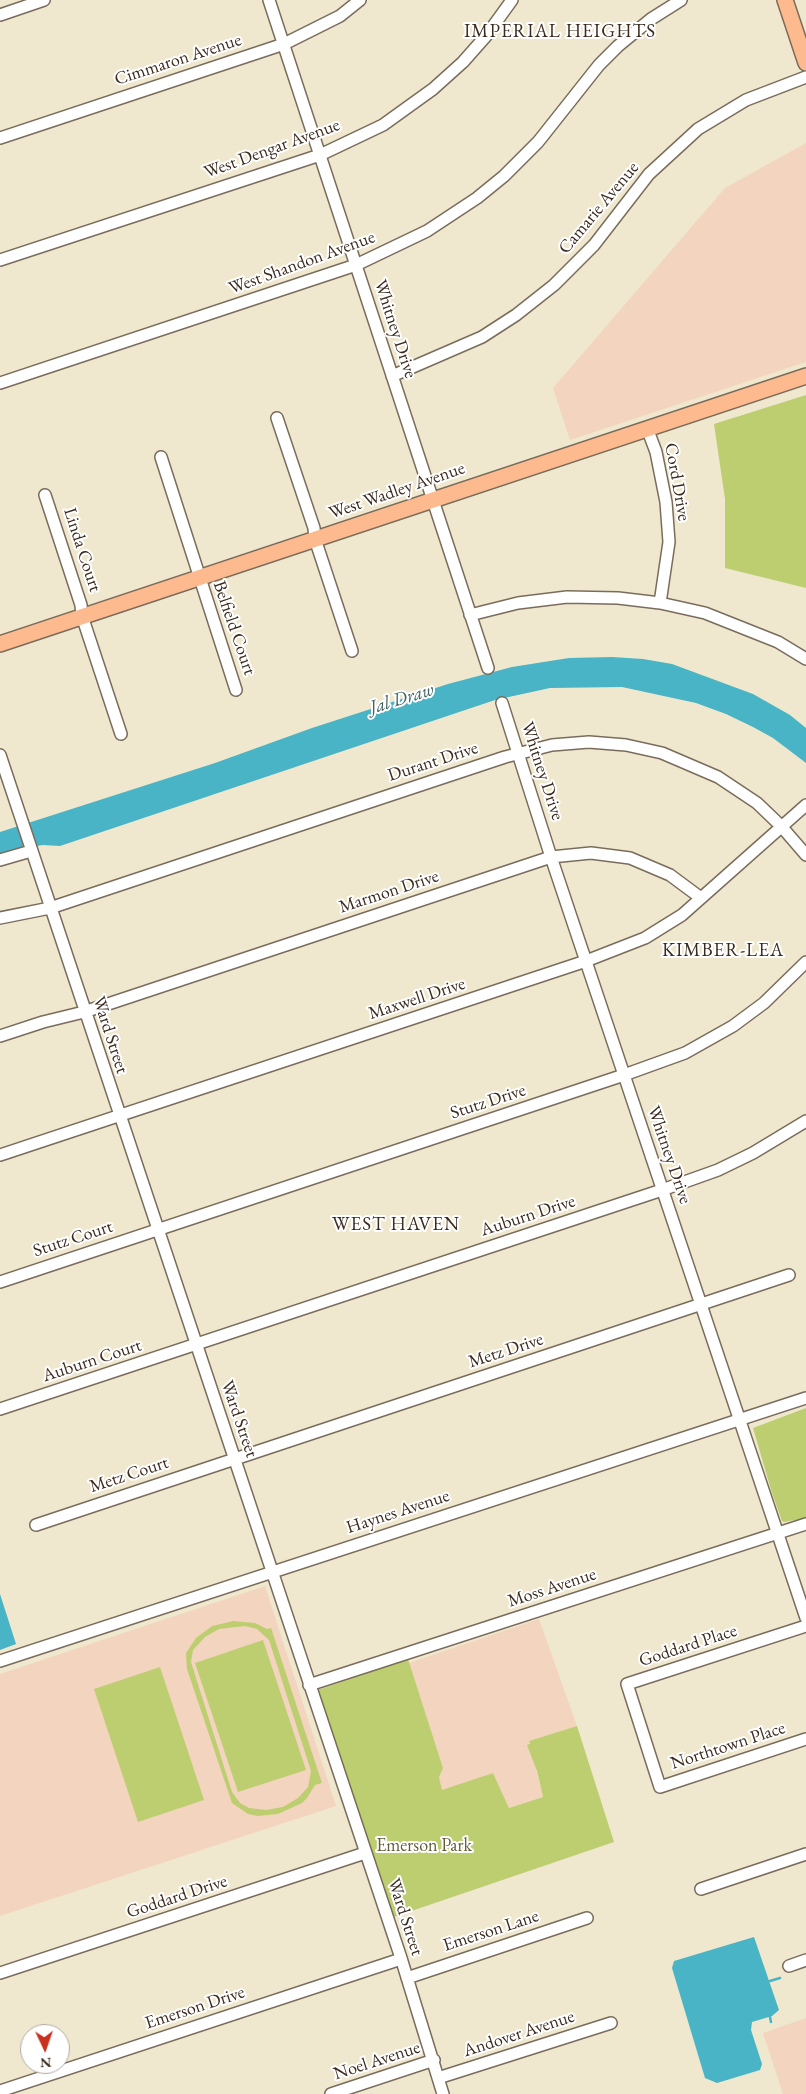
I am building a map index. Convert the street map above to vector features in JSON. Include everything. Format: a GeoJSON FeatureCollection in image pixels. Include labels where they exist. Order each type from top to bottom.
{"type":"FeatureCollection","features":[{"type":"Feature","properties":{"kind":"main road"},"geometry":{"type":"LineString","coordinates":[[785,0],[801,34],[806,63]]}},
{"type":"Feature","properties":{"kind":"main road","name":"West Wadley Avenue"},"geometry":{"type":"LineString","coordinates":[[0,644],[806,376]]}},
{"type":"Feature","properties":{"kind":"street"},"geometry":{"type":"LineString","coordinates":[[0,14],[44,0]]}},
{"type":"Feature","properties":{"kind":"street","name":"Whitney Drive"},"geometry":{"type":"LineString","coordinates":[[269,0],[488,668]]}},
{"type":"Feature","properties":{"kind":"street","name":"Cimmaron Avenue"},"geometry":{"type":"LineString","coordinates":[[0,138],[284,44],[340,16],[360,0]]}},
{"type":"Feature","properties":{"kind":"street","name":"West Dengar Avenue"},"geometry":{"type":"LineString","coordinates":[[0,260],[320,155],[382,125],[433,89],[463,62],[486,36],[512,0]]}},
{"type":"Feature","properties":{"kind":"street","name":"West Shandon Avenue"},"geometry":{"type":"LineString","coordinates":[[0,384],[356,265],[427,231],[497,182],[538,142],[599,66],[618,46],[651,19],[681,0]]}},
{"type":"Feature","properties":{"kind":"street","name":"Camarie Avenue"},"geometry":{"type":"LineString","coordinates":[[392,376],[482,336],[516,315],[554,285],[594,245],[649,174],[698,129],[746,100],[806,77]]}},
{"type":"Feature","properties":{"kind":"street"},"geometry":{"type":"LineString","coordinates":[[277,418],[314,528],[315,539],[352,651]]}},
{"type":"Feature","properties":{"kind":"street","name":"Cord Drive"},"geometry":{"type":"LineString","coordinates":[[647,428],[656,452],[666,502],[668,542],[660,604]]}},
{"type":"Feature","properties":{"kind":"street","name":"Belfield Court"},"geometry":{"type":"LineString","coordinates":[[161,457],[236,690]]}},
{"type":"Feature","properties":{"kind":"street","name":"Linda Court"},"geometry":{"type":"LineString","coordinates":[[45,495],[82,605],[82,616],[121,734]]}},
{"type":"Feature","properties":{"kind":"street"},"geometry":{"type":"LineString","coordinates":[[470,615],[518,603],[567,597],[618,598],[705,613],[778,642],[806,659]]}},
{"type":"Feature","properties":{"kind":"street","name":"Whitney Drive"},"geometry":{"type":"LineString","coordinates":[[502,703],[551,857],[806,1618]]}},
{"type":"Feature","properties":{"kind":"street","name":"Durant Drive"},"geometry":{"type":"LineString","coordinates":[[0,918],[50,908],[517,753],[552,745],[589,742],[626,745],[662,753],[718,777],[757,803],[781,826],[806,855]]}},
{"type":"Feature","properties":{"kind":"street","name":"Ward Street"},"geometry":{"type":"LineString","coordinates":[[0,758],[366,1853],[434,2060],[443,2094]]}},
{"type":"Feature","properties":{"kind":"street","name":"Maxwell Drive"},"geometry":{"type":"LineString","coordinates":[[0,1155],[586,961],[645,938],[682,915],[806,805]]}},
{"type":"Feature","properties":{"kind":"street"},"geometry":{"type":"LineString","coordinates":[[0,860],[31,850]]}},
{"type":"Feature","properties":{"kind":"street","name":"Marmon Drive"},"geometry":{"type":"LineString","coordinates":[[0,1036],[43,1022],[84,1012],[551,857],[591,853],[630,858],[670,875],[701,898]]}},
{"type":"Feature","properties":{"kind":"street","name":"Stutz Drive"},"geometry":{"type":"LineString","coordinates":[[157,1230],[624,1075],[685,1052],[733,1026],[764,1003],[806,962]]}},
{"type":"Feature","properties":{"kind":"street","name":"Auburn Drive"},"geometry":{"type":"LineString","coordinates":[[195,1345],[662,1190],[727,1166],[753,1153],[806,1121]]}},
{"type":"Feature","properties":{"kind":"street","name":"Stutz Court"},"geometry":{"type":"LineString","coordinates":[[0,1282],[157,1230]]}},
{"type":"Feature","properties":{"kind":"street","name":"Metz Drive"},"geometry":{"type":"LineString","coordinates":[[234,1459],[789,1275]]}},
{"type":"Feature","properties":{"kind":"street","name":"Auburn Court"},"geometry":{"type":"LineString","coordinates":[[0,1410],[195,1345]]}},
{"type":"Feature","properties":{"kind":"street","name":"Haynes Avenue"},"geometry":{"type":"LineString","coordinates":[[0,1661],[806,1398]]}},
{"type":"Feature","properties":{"kind":"street","name":"Metz Court"},"geometry":{"type":"LineString","coordinates":[[36,1524],[234,1459]]}},
{"type":"Feature","properties":{"kind":"street","name":"Moss Avenue"},"geometry":{"type":"LineString","coordinates":[[309,1685],[806,1524]]}},
{"type":"Feature","properties":{"kind":"street","name":"Goddard Place"},"geometry":{"type":"LineString","coordinates":[[660,1786],[627,1684],[806,1626]]}},
{"type":"Feature","properties":{"kind":"street","name":"Northtown Place"},"geometry":{"type":"LineString","coordinates":[[660,1786],[806,1739]]}},
{"type":"Feature","properties":{"kind":"street","name":"Goddard Drive"},"geometry":{"type":"LineString","coordinates":[[0,1973],[366,1853]]}},
{"type":"Feature","properties":{"kind":"street"},"geometry":{"type":"LineString","coordinates":[[701,1889],[806,1854]]}},
{"type":"Feature","properties":{"kind":"street","name":"Emerson Lane"},"geometry":{"type":"LineString","coordinates":[[407,1978],[587,1918]]}},
{"type":"Feature","properties":{"kind":"street","name":"Emerson Drive"},"geometry":{"type":"LineString","coordinates":[[0,2091],[401,1959]]}},
{"type":"Feature","properties":{"kind":"street"},"geometry":{"type":"LineString","coordinates":[[789,1966],[806,1960]]}},
{"type":"Feature","properties":{"kind":"street","name":"Andover Avenue"},"geometry":{"type":"LineString","coordinates":[[438,2078],[611,2023]]}},
{"type":"Feature","properties":{"kind":"street","name":"Noel Avenue"},"geometry":{"type":"LineString","coordinates":[[332,2094],[434,2060]]}},
{"type":"Feature","properties":{"kind":"shaded area"},"geometry":{"type":"Polygon","coordinates":[[[806,143],[806,362],[570,440],[553,388],[725,188],[806,143]]]}},
{"type":"Feature","properties":{"kind":"shaded area"},"geometry":{"type":"Polygon","coordinates":[[[265,1586],[336,1806],[0,1916],[0,1674],[265,1586]]]}},
{"type":"Feature","properties":{"kind":"shaded area"},"geometry":{"type":"Polygon","coordinates":[[[539,1619],[577,1726],[529,1741],[543,1797],[509,1808],[493,1773],[442,1791],[439,1777],[443,1768],[409,1663],[539,1619]]]}},
{"type":"Feature","properties":{"kind":"shaded area"},"geometry":{"type":"Polygon","coordinates":[[[806,2018],[806,2094],[783,2094],[763,2033],[806,2018]]]}},
{"type":"Feature","properties":{"kind":"green space"},"geometry":{"type":"Polygon","coordinates":[[[806,395],[806,588],[725,568],[725,499],[714,424],[806,395]]]}},
{"type":"Feature","properties":{"kind":"green space"},"geometry":{"type":"Polygon","coordinates":[[[806,1408],[806,1518],[784,1522],[772,1493],[753,1428],[806,1408]]]}},
{"type":"Feature","properties":{"kind":"green space"},"geometry":{"type":"Polygon","coordinates":[[[233,1621],[255,1623],[267,1629],[271,1628],[322,1783],[315,1785],[302,1803],[278,1814],[258,1816],[248,1814],[232,1803],[187,1669],[186,1653],[196,1638],[212,1626],[233,1621]],[[245,1626],[219,1629],[205,1637],[193,1650],[191,1662],[232,1792],[240,1803],[249,1808],[266,1810],[283,1807],[298,1798],[308,1787],[311,1771],[269,1640],[257,1629],[245,1626]]]}},
{"type":"Feature","properties":{"kind":"green space"},"geometry":{"type":"Polygon","coordinates":[[[263,1640],[306,1770],[238,1792],[195,1663],[263,1640]]]}},
{"type":"Feature","properties":{"kind":"green space","name":"Emerson Park"},"geometry":{"type":"Polygon","coordinates":[[[408,1659],[443,1768],[439,1777],[442,1790],[493,1773],[509,1808],[543,1797],[537,1771],[527,1745],[530,1744],[529,1741],[577,1726],[614,1842],[388,1919],[309,1685],[321,1689],[408,1659]]]}},
{"type":"Feature","properties":{"kind":"green space"},"geometry":{"type":"Polygon","coordinates":[[[160,1667],[204,1800],[138,1822],[94,1689],[160,1667]]]}},
{"type":"Feature","properties":{"kind":"water","name":"Jal Draw"},"geometry":{"type":"Polygon","coordinates":[[[612,657],[643,659],[672,664],[753,694],[790,715],[806,728],[806,763],[773,738],[753,727],[726,714],[696,703],[622,687],[550,688],[495,700],[60,846],[43,845],[19,849],[0,855],[0,832],[215,763],[312,728],[448,684],[512,667],[569,658],[612,657]]]}},
{"type":"Feature","properties":{"kind":"water"},"geometry":{"type":"Polygon","coordinates":[[[0,1594],[16,1644],[0,1650],[0,1594]]]}},
{"type":"Feature","properties":{"kind":"water"},"geometry":{"type":"Polygon","coordinates":[[[754,1937],[779,2010],[772,2016],[752,2022],[751,2030],[762,2064],[760,2070],[717,2083],[705,2078],[672,1968],[674,1961],[754,1937]]]}},
{"type":"Feature","properties":{"kind":"waterway"},"geometry":{"type":"LineString","coordinates":[[770,1981],[780,1978]]}},
{"type":"Feature","properties":{"kind":"waterway"},"geometry":{"type":"LineString","coordinates":[[770,2017],[771,2022]]}},
{"type":"Feature","properties":{"kind":"district","name":"IMPERIAL HEIGHTS"},"geometry":{"type":"Point","coordinates":[560,32]}},
{"type":"Feature","properties":{"kind":"district","name":"KIMBER-LEA"},"geometry":{"type":"Point","coordinates":[723,951]}},
{"type":"Feature","properties":{"kind":"district","name":"WEST HAVEN"},"geometry":{"type":"Point","coordinates":[396,1225]}}]}
